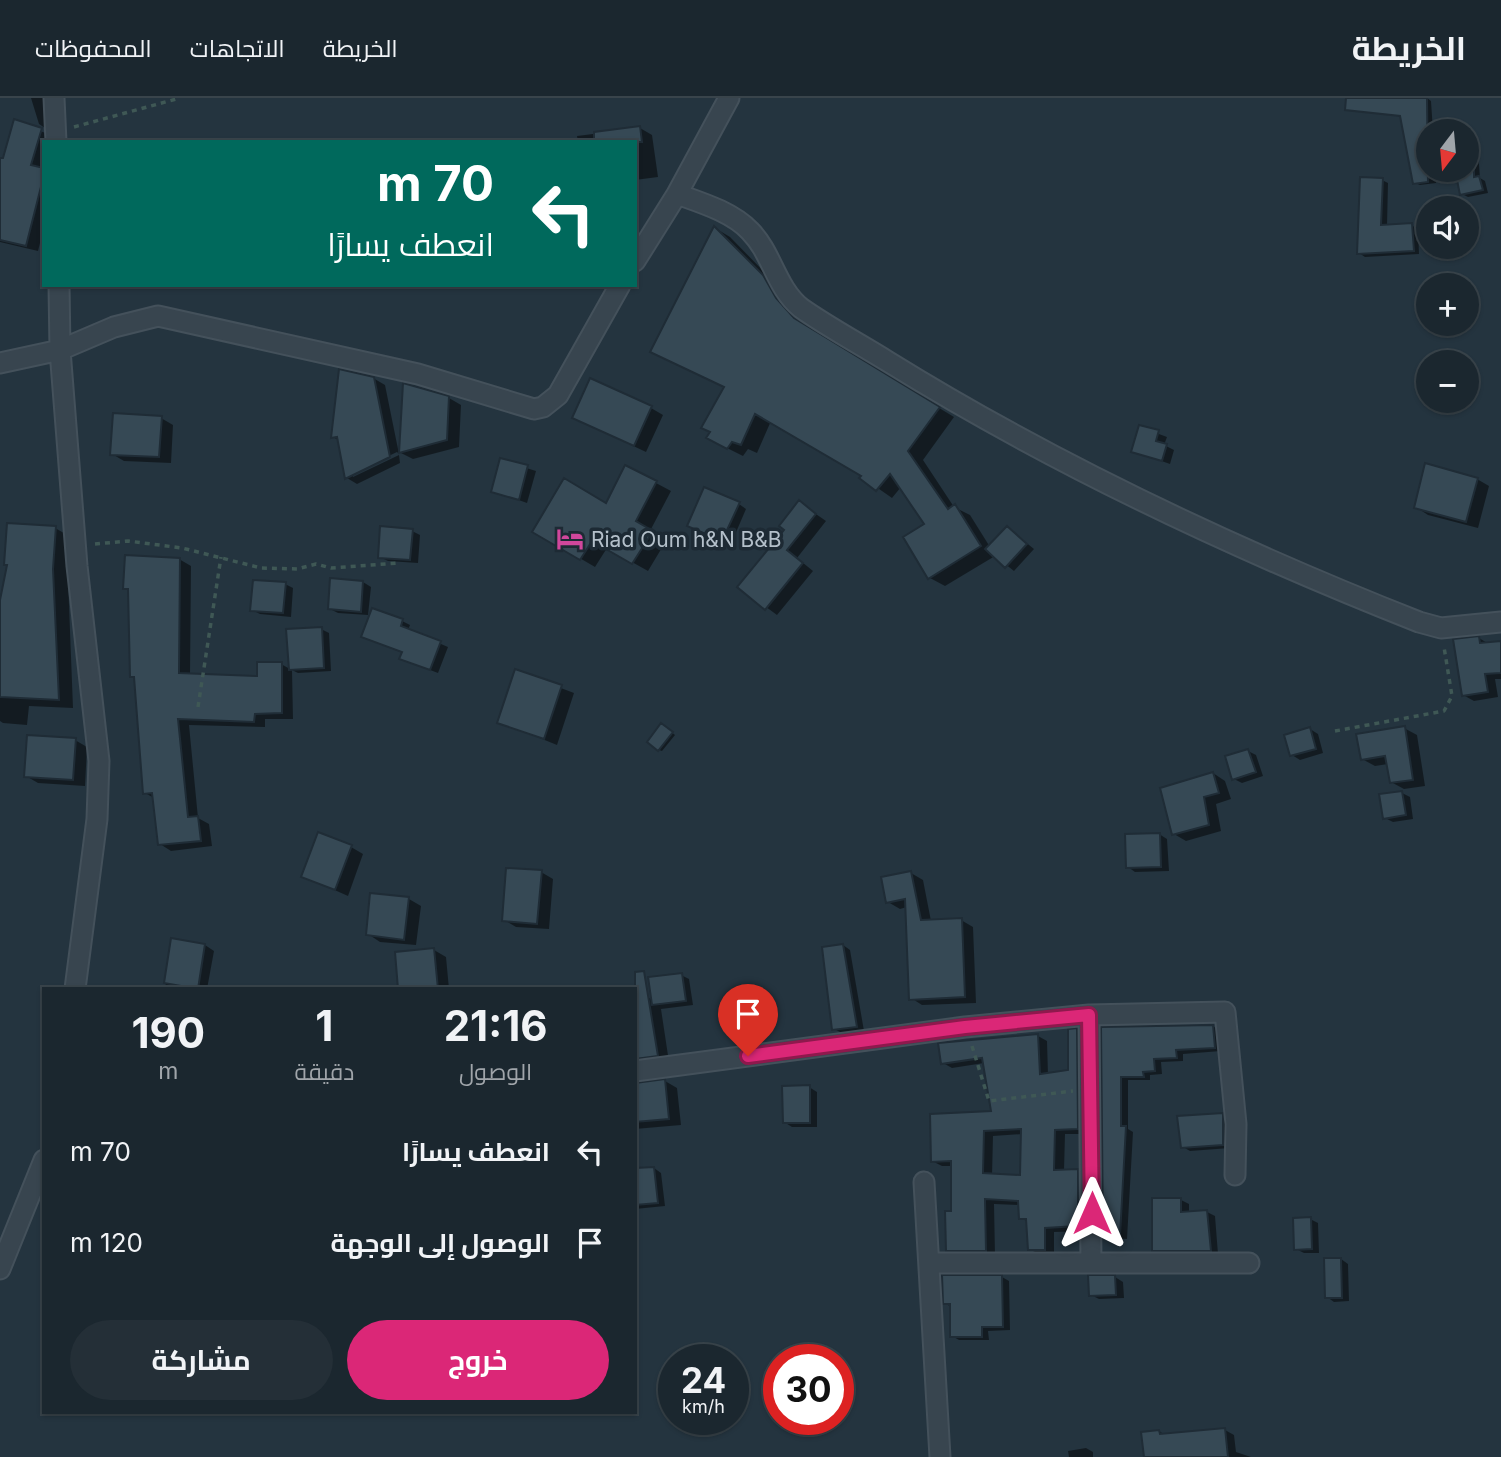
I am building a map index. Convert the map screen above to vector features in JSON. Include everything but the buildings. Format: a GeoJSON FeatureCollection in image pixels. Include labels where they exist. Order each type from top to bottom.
{"type":"FeatureCollection","features":[{"type":"Feature","properties":{"kind":"street"},"geometry":{"type":"LineString","coordinates":[[54,98],[56,137]]}},
{"type":"Feature","properties":{"kind":"street"},"geometry":{"type":"LineString","coordinates":[[637,258],[677,194],[729,98]]}},
{"type":"Feature","properties":{"kind":"street"},"geometry":{"type":"LineString","coordinates":[[677,194],[727,215],[750,231],[782,286],[801,308],[979,418],[1173,517],[1394,612],[1441,628],[1501,622]]}},
{"type":"Feature","properties":{"kind":"street"},"geometry":{"type":"LineString","coordinates":[[59,287],[60,349],[75,544],[97,735],[100,788],[75,987]]}},
{"type":"Feature","properties":{"kind":"street"},"geometry":{"type":"LineString","coordinates":[[0,363],[60,349],[138,319],[158,316],[177,318],[418,373],[534,409],[543,407],[558,395],[619,287]]}},
{"type":"Feature","properties":{"kind":"street"},"geometry":{"type":"LineString","coordinates":[[637,1071],[965,1027],[1089,1015],[1225,1012],[1236,1124],[1235,1175]]}},
{"type":"Feature","properties":{"kind":"street"},"geometry":{"type":"LineString","coordinates":[[1089,1015],[1092,1089],[1091,1262]]}},
{"type":"Feature","properties":{"kind":"street"},"geometry":{"type":"LineString","coordinates":[[0,1269],[42,1165]]}},
{"type":"Feature","properties":{"kind":"street"},"geometry":{"type":"LineString","coordinates":[[924,1182],[940,1457]]}},
{"type":"Feature","properties":{"kind":"street"},"geometry":{"type":"LineString","coordinates":[[929,1262],[1249,1262]]}},
{"type":"Feature","properties":{"kind":"path"},"geometry":{"type":"LineString","coordinates":[[56,137],[180,98]]}},
{"type":"Feature","properties":{"kind":"path"},"geometry":{"type":"LineString","coordinates":[[75,544],[116,544],[128,541],[221,557],[261,568],[297,569],[316,564],[331,568],[398,563]]}},
{"type":"Feature","properties":{"kind":"path"},"geometry":{"type":"LineString","coordinates":[[198,707],[221,557]]}},
{"type":"Feature","properties":{"kind":"path"},"geometry":{"type":"LineString","coordinates":[[1335,732],[1432,714],[1447,708],[1452,696],[1441,628]]}},
{"type":"Feature","properties":{"kind":"path"},"geometry":{"type":"LineString","coordinates":[[965,1027],[989,1101],[1092,1089]]}},
{"type":"Feature","properties":{"kind":"place","name":"Riad Oum h&N B&B"},"geometry":{"type":"Point","coordinates":[570,539]}},
{"type":"Feature","properties":{"kind":"route"},"geometry":{"type":"LineString","coordinates":[[748,1056],[965,1027],[1089,1015],[1092,1213]]}}]}
